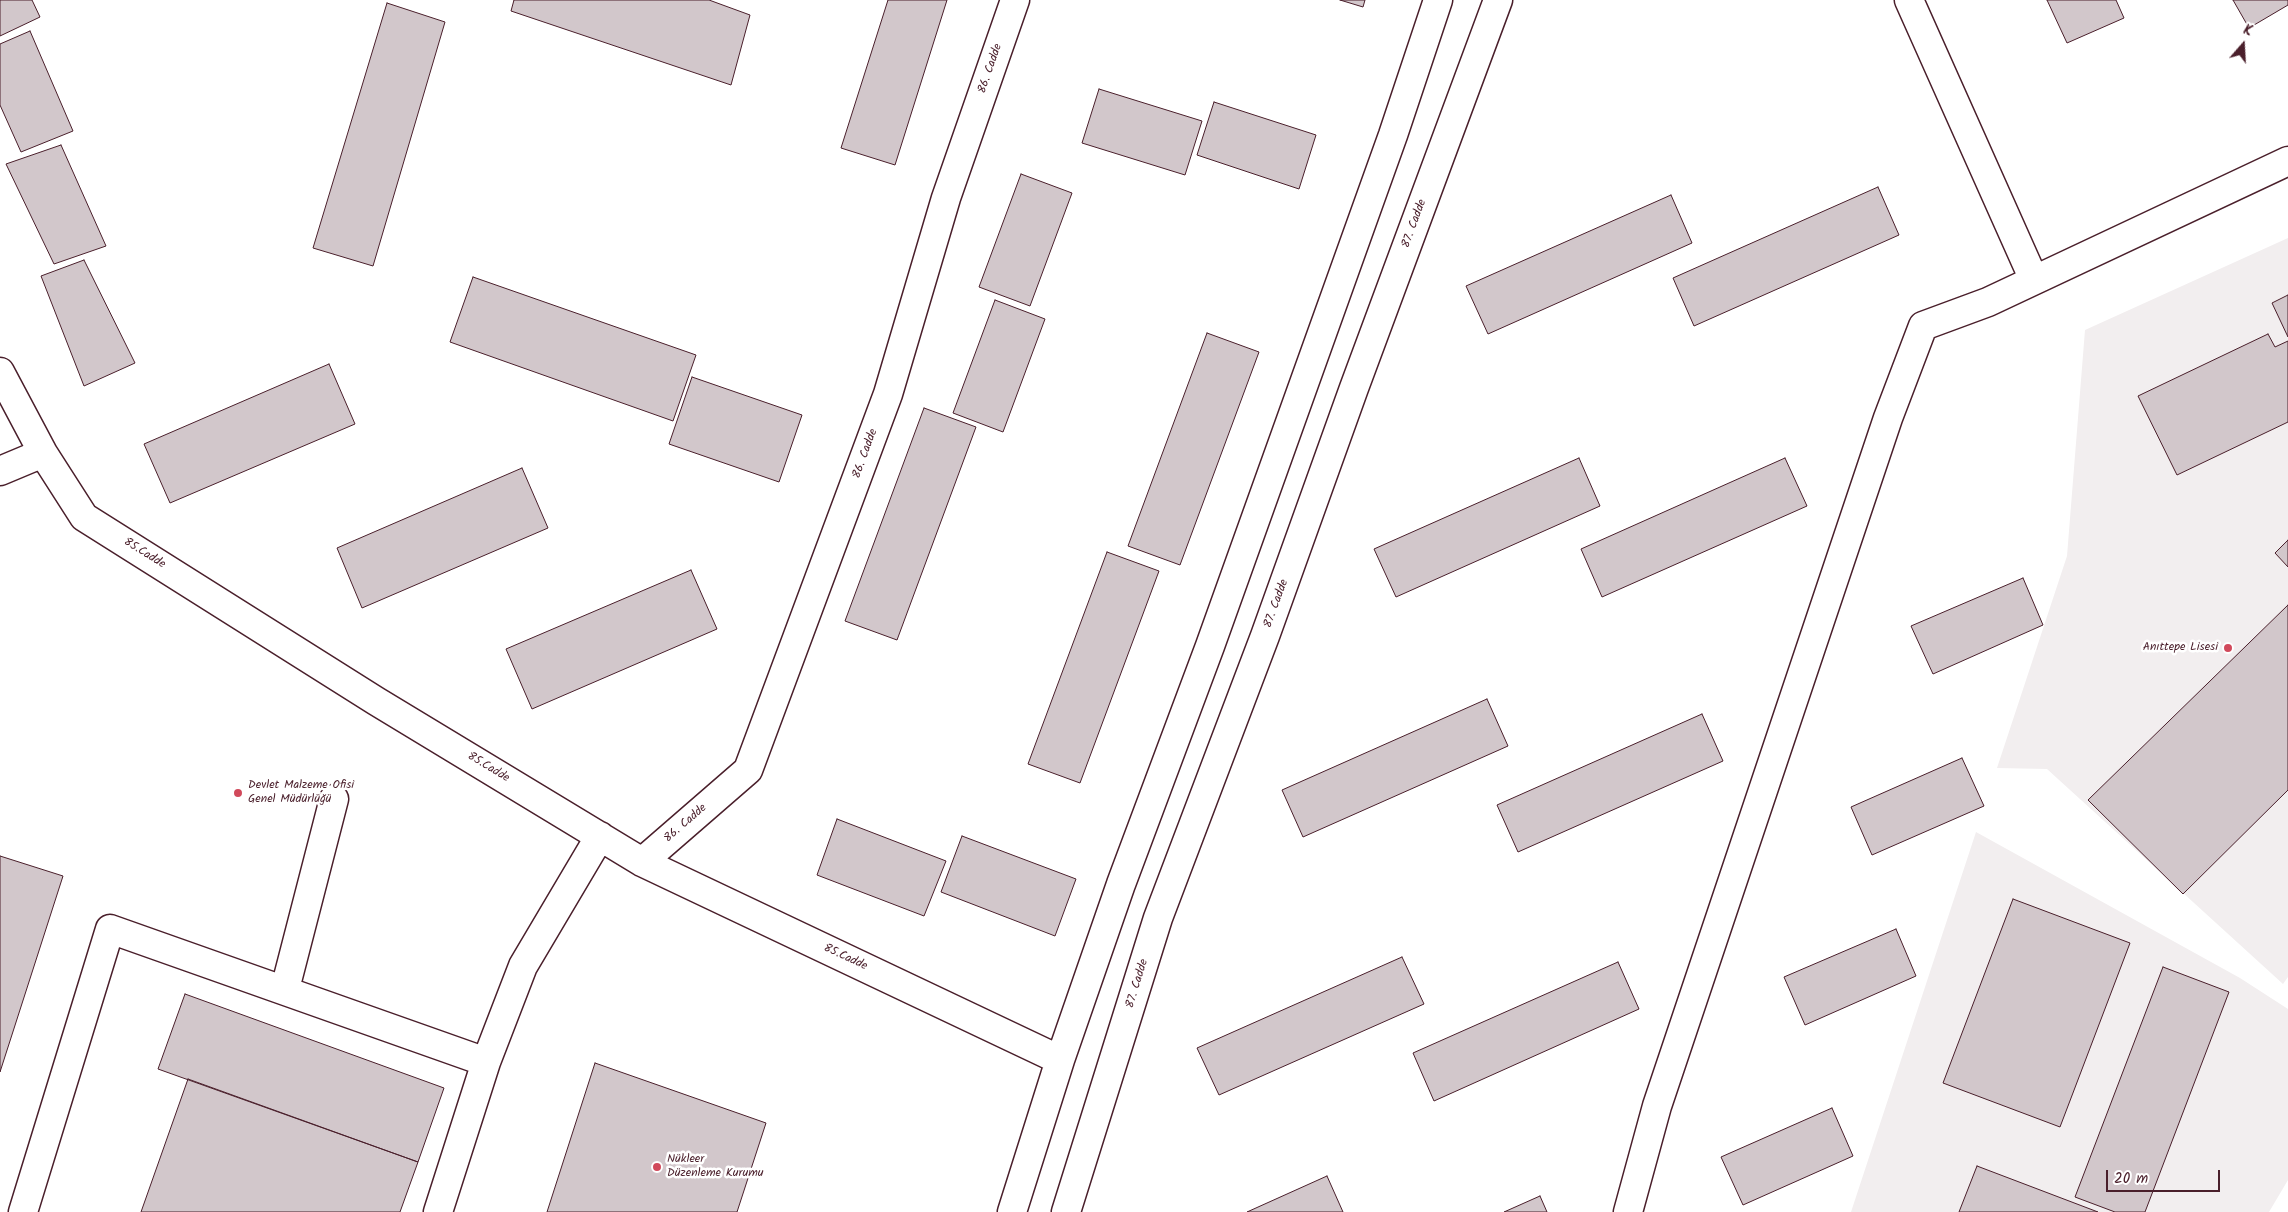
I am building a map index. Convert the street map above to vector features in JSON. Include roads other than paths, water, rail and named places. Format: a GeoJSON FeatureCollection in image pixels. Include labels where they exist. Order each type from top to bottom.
{"type":"FeatureCollection","features":[{"type":"Feature","properties":{"kind":"street","name":"86. Cadde"},"geometry":{"type":"LineString","coordinates":[[642,862],[748,770],[888,394],[946,198],[1015,0]]}},
{"type":"Feature","properties":{"kind":"street"},"geometry":{"type":"LineString","coordinates":[[1012,1212],[1060,1060],[1121,884],[1210,646],[1390,144],[1438,0]]}},
{"type":"Feature","properties":{"kind":"street","name":"87. Cadde"},"geometry":{"type":"LineString","coordinates":[[1066,1212],[1158,918],[1262,645],[1498,0]]}},
{"type":"Feature","properties":{"kind":"street"},"geometry":{"type":"LineString","coordinates":[[1909,0],[2034,280]]}},
{"type":"Feature","properties":{"kind":"street"},"geometry":{"type":"LineString","coordinates":[[1628,1212],[1660,1096],[1882,437],[1923,326],[1988,302],[2288,161]]}},
{"type":"Feature","properties":{"kind":"street","name":"85.Cadde"},"geometry":{"type":"LineString","coordinates":[[0,372],[43,453],[84,517],[376,701],[642,862],[1060,1060]]}},
{"type":"Feature","properties":{"kind":"street"},"geometry":{"type":"LineString","coordinates":[[0,471],[43,453]]}},
{"type":"Feature","properties":{"kind":"street"},"geometry":{"type":"LineString","coordinates":[[285,990],[334,799]]}},
{"type":"Feature","properties":{"kind":"street"},"geometry":{"type":"LineString","coordinates":[[438,1212],[486,1062],[523,966],[600,836]]}},
{"type":"Feature","properties":{"kind":"street"},"geometry":{"type":"LineString","coordinates":[[23,1212],[110,929],[486,1062]]}},
{"type":"Feature","properties":{"kind":"place","name":"Anıttepe Lisesi"},"geometry":{"type":"Point","coordinates":[2228,648]}},
{"type":"Feature","properties":{"kind":"place","name":"Devlet Malzeme Ofisi Genel Müdürlüğü"},"geometry":{"type":"Point","coordinates":[238,793]}},
{"type":"Feature","properties":{"kind":"place","name":"Nükleer Düzenleme Kurumu"},"geometry":{"type":"Point","coordinates":[657,1167]}}]}
